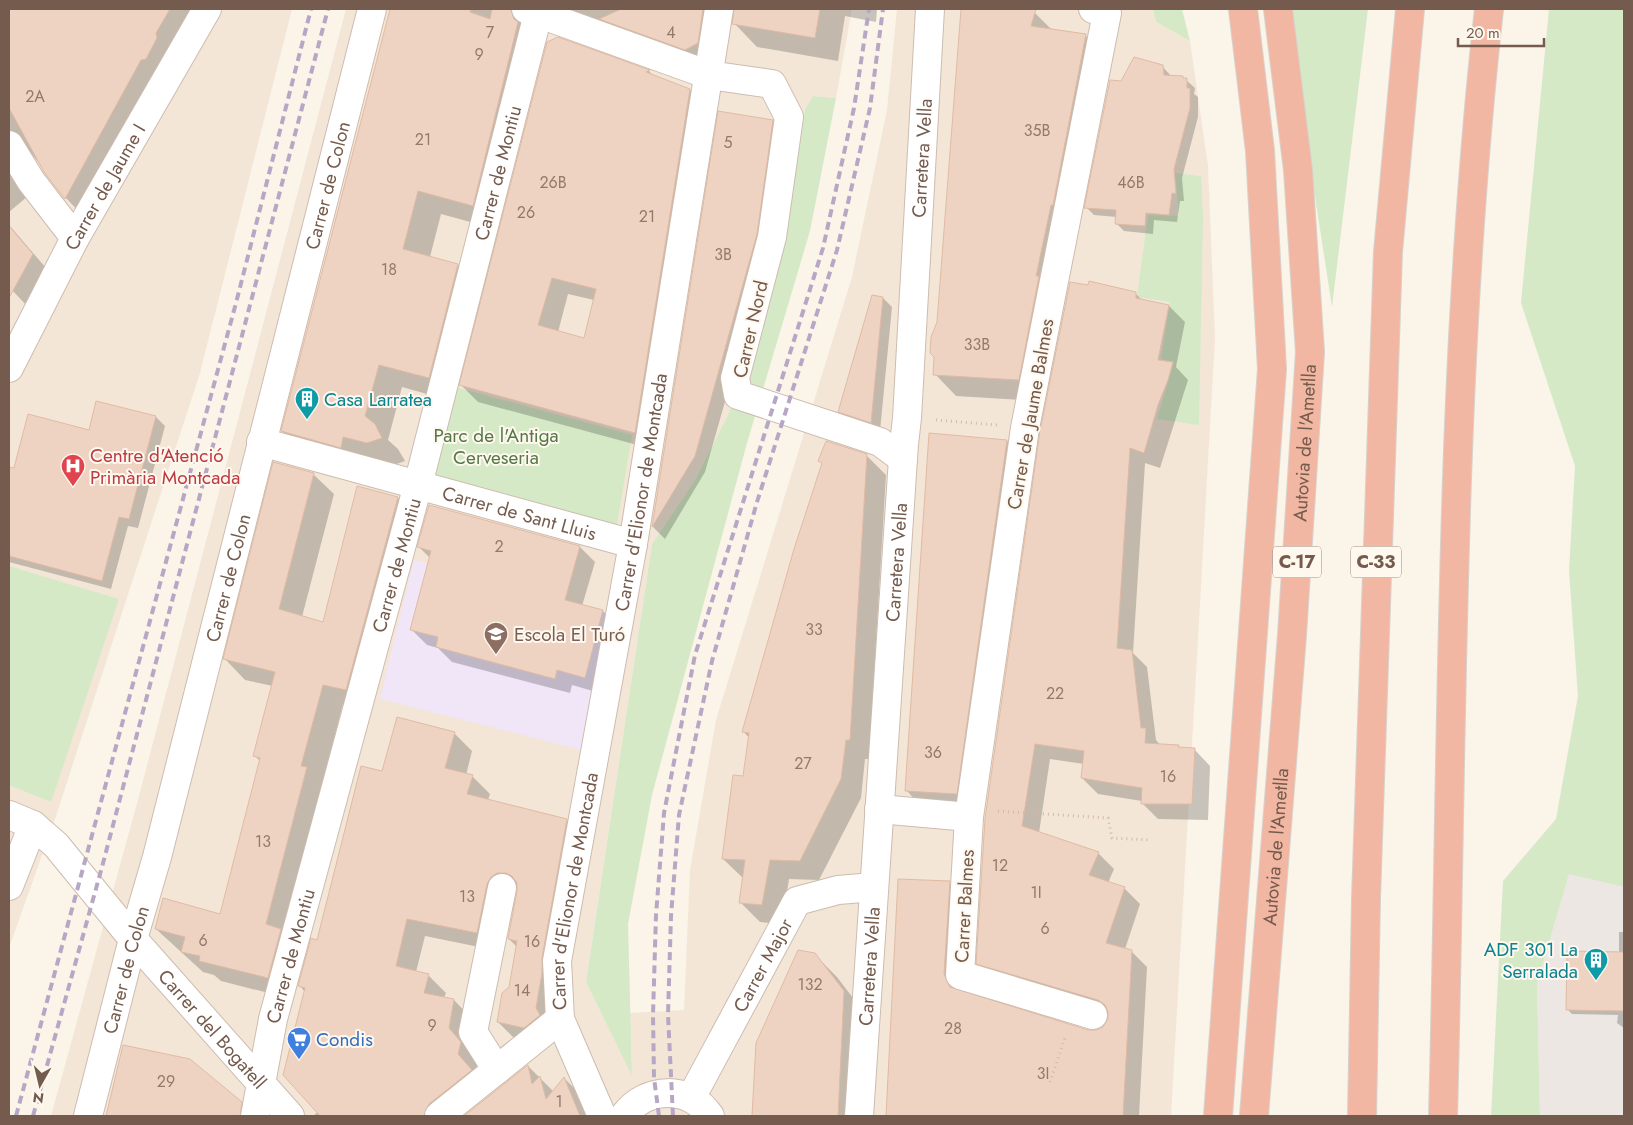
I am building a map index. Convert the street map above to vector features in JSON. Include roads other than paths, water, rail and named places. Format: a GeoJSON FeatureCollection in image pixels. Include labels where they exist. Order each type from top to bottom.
{"type":"FeatureCollection","features":[{"type":"Feature","properties":{"kind":"highway","name":"Autovia de l'Ametlla"},"geometry":{"type":"LineString","coordinates":[[1218,1116],[1272,369],[1260,151],[1243,9]]}},
{"type":"Feature","properties":{"kind":"highway","name":"Autovia de l'Ametlla"},"geometry":{"type":"LineString","coordinates":[[1254,1116],[1292,635],[1310,352],[1298,170],[1278,9]]}},
{"type":"Feature","properties":{"kind":"highway","name":"C-33"},"geometry":{"type":"LineString","coordinates":[[1362,1116],[1366,898],[1388,252],[1410,9]]}},
{"type":"Feature","properties":{"kind":"highway"},"geometry":{"type":"LineString","coordinates":[[1443,1116],[1456,468],[1469,257],[1489,9]]}},
{"type":"Feature","properties":{"kind":"street","name":"Carrer de Jaume I"},"geometry":{"type":"LineString","coordinates":[[9,368],[74,238],[207,9]]}},
{"type":"Feature","properties":{"kind":"street","name":"Carrer de Colon"},"geometry":{"type":"LineString","coordinates":[[88,1116],[133,939],[159,847],[372,9]]}},
{"type":"Feature","properties":{"kind":"street","name":"Carrer d'Elionor de Montcada"},"geometry":{"type":"LineString","coordinates":[[602,1116],[560,1019],[556,961],[633,544],[719,9]]}},
{"type":"Feature","properties":{"kind":"street","name":"Carretera Vella"},"geometry":{"type":"LineString","coordinates":[[859,1116],[907,418],[930,9]]}},
{"type":"Feature","properties":{"kind":"street"},"geometry":{"type":"LineString","coordinates":[[532,11],[709,75]]}},
{"type":"Feature","properties":{"kind":"street","name":"Carrer de Montiu"},"geometry":{"type":"LineString","coordinates":[[255,1116],[273,1019],[418,485],[532,11]]}},
{"type":"Feature","properties":{"kind":"street","name":"Carrer de Jaume Balmes"},"geometry":{"type":"LineString","coordinates":[[970,813],[1025,428],[1100,11]]}},
{"type":"Feature","properties":{"kind":"street","name":"Carrer Nord"},"geometry":{"type":"LineString","coordinates":[[709,75],[772,84],[789,117],[772,237],[735,378],[738,395],[880,442],[903,459]]}},
{"type":"Feature","properties":{"kind":"street"},"geometry":{"type":"LineString","coordinates":[[9,145],[31,181],[74,238]]}},
{"type":"Feature","properties":{"kind":"street","name":"Carrer de Sant Lluis"},"geometry":{"type":"LineString","coordinates":[[261,442],[633,544]]}},
{"type":"Feature","properties":{"kind":"street"},"geometry":{"type":"LineString","coordinates":[[880,809],[970,813]]}},
{"type":"Feature","properties":{"kind":"street","name":"Carrer Balmes"},"geometry":{"type":"LineString","coordinates":[[970,813],[960,975],[1083,1013]]}},
{"type":"Feature","properties":{"kind":"street"},"geometry":{"type":"LineString","coordinates":[[9,886],[21,820]]}},
{"type":"Feature","properties":{"kind":"street","name":"Carrer del Bogatell"},"geometry":{"type":"LineString","coordinates":[[21,820],[56,845],[133,939],[290,1116]]}},
{"type":"Feature","properties":{"kind":"street","name":"Carrer Major"},"geometry":{"type":"LineString","coordinates":[[701,1107],[797,901],[838,890],[874,887]]}},
{"type":"Feature","properties":{"kind":"street"},"geometry":{"type":"LineString","coordinates":[[496,1070],[473,1032],[502,888]]}},
{"type":"Feature","properties":{"kind":"street"},"geometry":{"type":"LineString","coordinates":[[439,1116],[560,1019]]}},
{"type":"Feature","properties":{"kind":"street"},"geometry":{"type":"LineString","coordinates":[[624,1116],[631,1107],[644,1098],[660,1093],[676,1093],[701,1107]]}},
{"type":"Feature","properties":{"kind":"railway"},"geometry":{"type":"LineString","coordinates":[[16,1116],[236,303],[311,9]]}},
{"type":"Feature","properties":{"kind":"railway"},"geometry":{"type":"LineString","coordinates":[[33,1116],[102,867],[328,9]]}},
{"type":"Feature","properties":{"kind":"railway"},"geometry":{"type":"LineString","coordinates":[[659,1116],[654,1078],[653,1015],[656,915],[664,813],[695,655],[823,248],[854,108],[869,9]]}},
{"type":"Feature","properties":{"kind":"railway"},"geometry":{"type":"LineString","coordinates":[[673,1116],[668,1015],[671,916],[679,815],[712,661],[757,502],[837,250],[870,108],[883,9]]}},
{"type":"Feature","properties":{"kind":"place","name":"Casa Larratea"},"geometry":{"type":"Point","coordinates":[307,420]}},
{"type":"Feature","properties":{"kind":"place","name":"Centre d'Atenció Primària Montcada"},"geometry":{"type":"Point","coordinates":[73,487]}},
{"type":"Feature","properties":{"kind":"place","name":"Escola El Turó"},"geometry":{"type":"Point","coordinates":[496,655]}},
{"type":"Feature","properties":{"kind":"place","name":"ADF 301 La Serralada"},"geometry":{"type":"Point","coordinates":[1596,981]}},
{"type":"Feature","properties":{"kind":"place","name":"Condis"},"geometry":{"type":"Point","coordinates":[299,1060]}},
{"type":"Feature","properties":{"kind":"park label","name":"Parc de l'Antiga Cerveseria"},"geometry":{"type":"Point","coordinates":[496,446]}}]}
